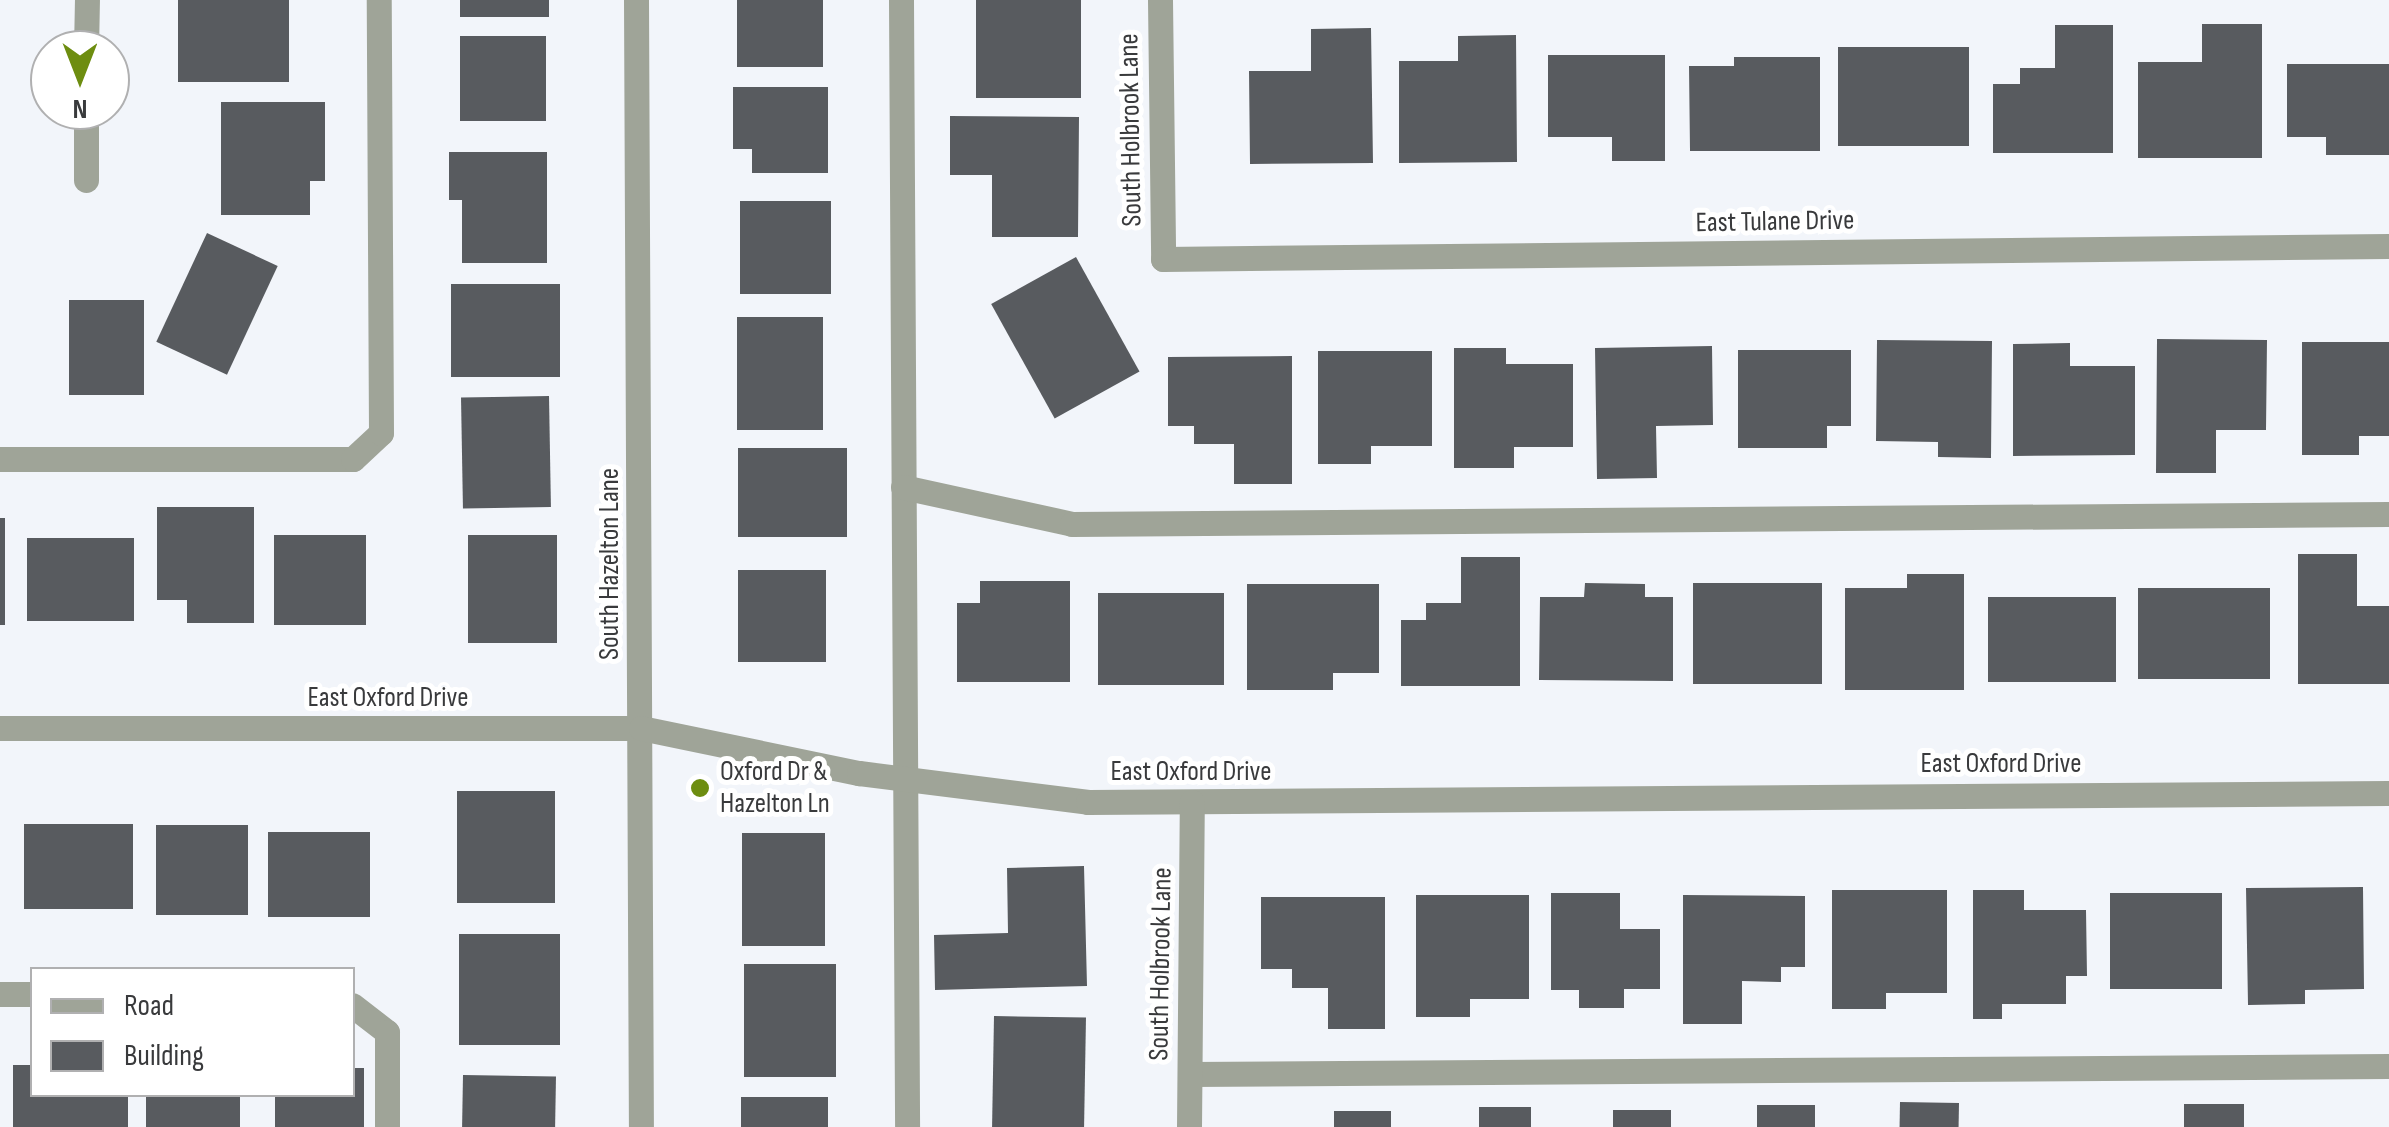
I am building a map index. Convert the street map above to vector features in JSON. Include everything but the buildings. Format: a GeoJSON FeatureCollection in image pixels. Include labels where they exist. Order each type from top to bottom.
{"type":"FeatureCollection","features":[{"type":"Feature","properties":{"kind":"street"},"geometry":{"type":"LineString","coordinates":[[86,0],[86,30]]}},
{"type":"Feature","properties":{"kind":"street"},"geometry":{"type":"LineString","coordinates":[[0,458],[353,460],[381,433],[379,0]]}},
{"type":"Feature","properties":{"kind":"street","name":"South Hazelton Lane"},"geometry":{"type":"LineString","coordinates":[[636,0],[641,1127]]}},
{"type":"Feature","properties":{"kind":"street"},"geometry":{"type":"LineString","coordinates":[[901,0],[907,1127]]}},
{"type":"Feature","properties":{"kind":"street","name":"South Holbrook Lane"},"geometry":{"type":"LineString","coordinates":[[1160,0],[1162,259]]}},
{"type":"Feature","properties":{"kind":"street"},"geometry":{"type":"LineString","coordinates":[[86,130],[86,180]]}},
{"type":"Feature","properties":{"kind":"street","name":"East Tulane Drive"},"geometry":{"type":"LineString","coordinates":[[1162,259],[2389,246]]}},
{"type":"Feature","properties":{"kind":"street"},"geometry":{"type":"LineString","coordinates":[[903,487],[1072,524],[2389,514]]}},
{"type":"Feature","properties":{"kind":"street","name":"East Oxford Drive"},"geometry":{"type":"LineString","coordinates":[[0,728],[641,728],[904,779],[1088,802],[2389,793]]}},
{"type":"Feature","properties":{"kind":"street","name":"South Holbrook Lane"},"geometry":{"type":"LineString","coordinates":[[1189,1127],[1192,802]]}},
{"type":"Feature","properties":{"kind":"street"},"geometry":{"type":"LineString","coordinates":[[0,994],[30,994]]}},
{"type":"Feature","properties":{"kind":"street"},"geometry":{"type":"LineString","coordinates":[[355,1008],[386,1032],[386,1127]]}},
{"type":"Feature","properties":{"kind":"street"},"geometry":{"type":"LineString","coordinates":[[1190,1074],[2389,1066]]}},
{"type":"Feature","properties":{"kind":"place","name":"Oxford Dr & Hazelton Ln"},"geometry":{"type":"Point","coordinates":[700,788]}}]}
